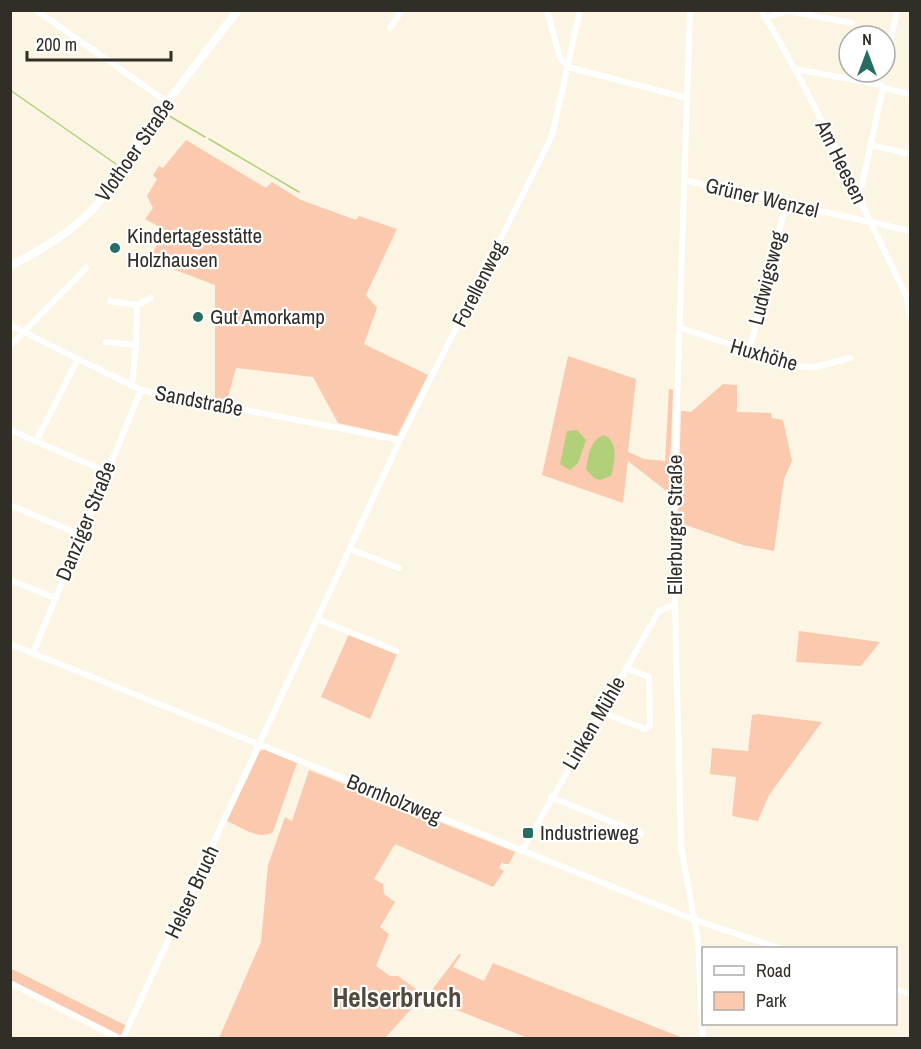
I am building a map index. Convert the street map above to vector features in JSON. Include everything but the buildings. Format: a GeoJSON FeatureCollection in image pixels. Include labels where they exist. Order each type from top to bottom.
{"type":"FeatureCollection","features":[{"type":"Feature","properties":{"kind":"street"},"geometry":{"type":"LineString","coordinates":[[36,10],[167,102]]}},
{"type":"Feature","properties":{"kind":"street","name":"Vlothoer Straße"},"geometry":{"type":"LineString","coordinates":[[10,266],[51,243],[86,217],[123,168],[167,102],[238,10]]}},
{"type":"Feature","properties":{"kind":"street"},"geometry":{"type":"LineString","coordinates":[[390,28],[402,10]]}},
{"type":"Feature","properties":{"kind":"street"},"geometry":{"type":"LineString","coordinates":[[547,10],[560,58],[568,67],[687,98]]}},
{"type":"Feature","properties":{"kind":"street","name":"Forellenweg"},"geometry":{"type":"LineString","coordinates":[[259,745],[400,441],[552,136],[580,10]]}},
{"type":"Feature","properties":{"kind":"street","name":"Ellerburger Straße"},"geometry":{"type":"LineString","coordinates":[[690,10],[674,478],[675,604],[681,846],[695,920],[702,1023]]}},
{"type":"Feature","properties":{"kind":"street","name":"Am Heesen"},"geometry":{"type":"LineString","coordinates":[[761,10],[795,69],[907,297],[910,317]]}},
{"type":"Feature","properties":{"kind":"street"},"geometry":{"type":"LineString","coordinates":[[765,18],[788,11],[852,23]]}},
{"type":"Feature","properties":{"kind":"street"},"geometry":{"type":"LineString","coordinates":[[795,69],[882,86],[910,94]]}},
{"type":"Feature","properties":{"kind":"street"},"geometry":{"type":"LineString","coordinates":[[856,192],[862,185],[882,86]]}},
{"type":"Feature","properties":{"kind":"street"},"geometry":{"type":"LineString","coordinates":[[870,145],[910,154]]}},
{"type":"Feature","properties":{"kind":"street","name":"Grüner Wenzel"},"geometry":{"type":"LineString","coordinates":[[684,180],[910,231]]}},
{"type":"Feature","properties":{"kind":"street","name":"Ludwigsweg"},"geometry":{"type":"LineString","coordinates":[[749,352],[786,203]]}},
{"type":"Feature","properties":{"kind":"street"},"geometry":{"type":"LineString","coordinates":[[10,346],[22,331],[86,268]]}},
{"type":"Feature","properties":{"kind":"street"},"geometry":{"type":"LineString","coordinates":[[110,301],[137,305],[151,298]]}},
{"type":"Feature","properties":{"kind":"street"},"geometry":{"type":"LineString","coordinates":[[132,386],[137,305]]}},
{"type":"Feature","properties":{"kind":"street","name":"Sandstraße"},"geometry":{"type":"LineString","coordinates":[[10,325],[141,390],[400,441]]}},
{"type":"Feature","properties":{"kind":"street","name":"Huxhöhe"},"geometry":{"type":"LineString","coordinates":[[679,327],[749,352],[806,368],[850,358]]}},
{"type":"Feature","properties":{"kind":"street"},"geometry":{"type":"LineString","coordinates":[[106,342],[136,345]]}},
{"type":"Feature","properties":{"kind":"street"},"geometry":{"type":"LineString","coordinates":[[36,441],[78,359]]}},
{"type":"Feature","properties":{"kind":"street","name":"Danziger Straße"},"geometry":{"type":"LineString","coordinates":[[33,653],[141,390]]}},
{"type":"Feature","properties":{"kind":"street"},"geometry":{"type":"LineString","coordinates":[[10,430],[106,472]]}},
{"type":"Feature","properties":{"kind":"street"},"geometry":{"type":"LineString","coordinates":[[10,505],[81,535]]}},
{"type":"Feature","properties":{"kind":"street"},"geometry":{"type":"LineString","coordinates":[[350,549],[399,568]]}},
{"type":"Feature","properties":{"kind":"street"},"geometry":{"type":"LineString","coordinates":[[10,580],[55,598]]}},
{"type":"Feature","properties":{"kind":"street","name":"Linken Mühle"},"geometry":{"type":"LineString","coordinates":[[522,851],[659,611],[675,604]]}},
{"type":"Feature","properties":{"kind":"street"},"geometry":{"type":"LineString","coordinates":[[317,619],[396,651]]}},
{"type":"Feature","properties":{"kind":"street","name":"Bornholzweg"},"geometry":{"type":"LineString","coordinates":[[10,644],[695,920],[776,947]]}},
{"type":"Feature","properties":{"kind":"street"},"geometry":{"type":"LineString","coordinates":[[601,712],[645,729],[650,726],[649,676],[626,668]]}},
{"type":"Feature","properties":{"kind":"street","name":"Helser Bruch"},"geometry":{"type":"LineString","coordinates":[[123,1038],[259,745]]}},
{"type":"Feature","properties":{"kind":"street"},"geometry":{"type":"LineString","coordinates":[[551,797],[641,834]]}},
{"type":"Feature","properties":{"kind":"street"},"geometry":{"type":"LineString","coordinates":[[10,983],[119,1038]]}},
{"type":"Feature","properties":{"kind":"green space"},"geometry":{"type":"Polygon","coordinates":[[[186,140],[266,188],[272,182],[301,200],[356,220],[359,216],[397,229],[366,295],[377,308],[364,344],[428,375],[397,436],[338,423],[313,377],[236,368],[226,404],[215,402],[215,285],[149,260],[165,230],[145,219],[153,208],[147,196],[157,179],[153,175],[159,166],[163,168],[186,140]]]}},
{"type":"Feature","properties":{"kind":"green space"},"geometry":{"type":"Polygon","coordinates":[[[568,356],[636,379],[628,452],[644,459],[665,461],[669,389],[673,390],[669,493],[628,461],[623,503],[542,475],[568,356]]]}},
{"type":"Feature","properties":{"kind":"green space"},"geometry":{"type":"Polygon","coordinates":[[[723,384],[737,385],[737,412],[771,413],[772,418],[783,420],[792,461],[784,479],[774,551],[743,545],[683,524],[678,516],[681,411],[691,412],[723,384]]]}},
{"type":"Feature","properties":{"kind":"green space"},"geometry":{"type":"Polygon","coordinates":[[[799,631],[880,642],[861,666],[796,662],[799,631]]]}},
{"type":"Feature","properties":{"kind":"green space"},"geometry":{"type":"Polygon","coordinates":[[[349,634],[397,654],[370,719],[321,697],[349,634]]]}},
{"type":"Feature","properties":{"kind":"green space"},"geometry":{"type":"Polygon","coordinates":[[[752,715],[822,722],[769,795],[758,821],[732,816],[736,777],[710,774],[712,748],[748,751],[752,715]]]}},
{"type":"Feature","properties":{"kind":"green space"},"geometry":{"type":"Polygon","coordinates":[[[264,749],[297,763],[273,832],[262,835],[227,821],[260,751],[264,749]]]}},
{"type":"Feature","properties":{"kind":"green space"},"geometry":{"type":"Polygon","coordinates":[[[309,770],[515,852],[509,864],[502,862],[499,868],[504,871],[493,887],[395,844],[374,879],[383,884],[384,894],[395,902],[380,927],[389,934],[376,966],[390,976],[398,976],[424,995],[385,1038],[219,1038],[261,942],[268,865],[285,817],[292,821],[309,770]]]}},
{"type":"Feature","properties":{"kind":"green space"},"geometry":{"type":"Polygon","coordinates":[[[459,954],[461,955],[453,967],[484,981],[493,963],[683,1038],[528,1038],[426,998],[459,954]]]}},
{"type":"Feature","properties":{"kind":"green space"},"geometry":{"type":"Polygon","coordinates":[[[10,968],[127,1026],[122,1037],[11,981],[10,968]]]}},
{"type":"Feature","properties":{"kind":"shaded area"},"geometry":{"type":"Polygon","coordinates":[[[577,430],[586,440],[578,463],[570,470],[560,464],[567,431],[577,430]]]}},
{"type":"Feature","properties":{"kind":"shaded area"},"geometry":{"type":"Polygon","coordinates":[[[603,435],[614,446],[614,458],[611,476],[600,480],[594,478],[586,469],[592,445],[603,435]]]}},
{"type":"Feature","properties":{"kind":"waterway"},"geometry":{"type":"LineString","coordinates":[[10,90],[116,164]]}},
{"type":"Feature","properties":{"kind":"waterway"},"geometry":{"type":"LineString","coordinates":[[166,114],[205,137]]}},
{"type":"Feature","properties":{"kind":"waterway"},"geometry":{"type":"LineString","coordinates":[[209,139],[299,192]]}},
{"type":"Feature","properties":{"kind":"place","name":"Kindertagesstätte Holzhausen"},"geometry":{"type":"Point","coordinates":[115,248]}},
{"type":"Feature","properties":{"kind":"place","name":"Gut Amorkamp"},"geometry":{"type":"Point","coordinates":[198,317]}},
{"type":"Feature","properties":{"kind":"place","name":"Industrieweg"},"geometry":{"type":"Point","coordinates":[528,833]}},
{"type":"Feature","properties":{"kind":"district","name":"Helserbruch"},"geometry":{"type":"Point","coordinates":[397,998]}}]}
